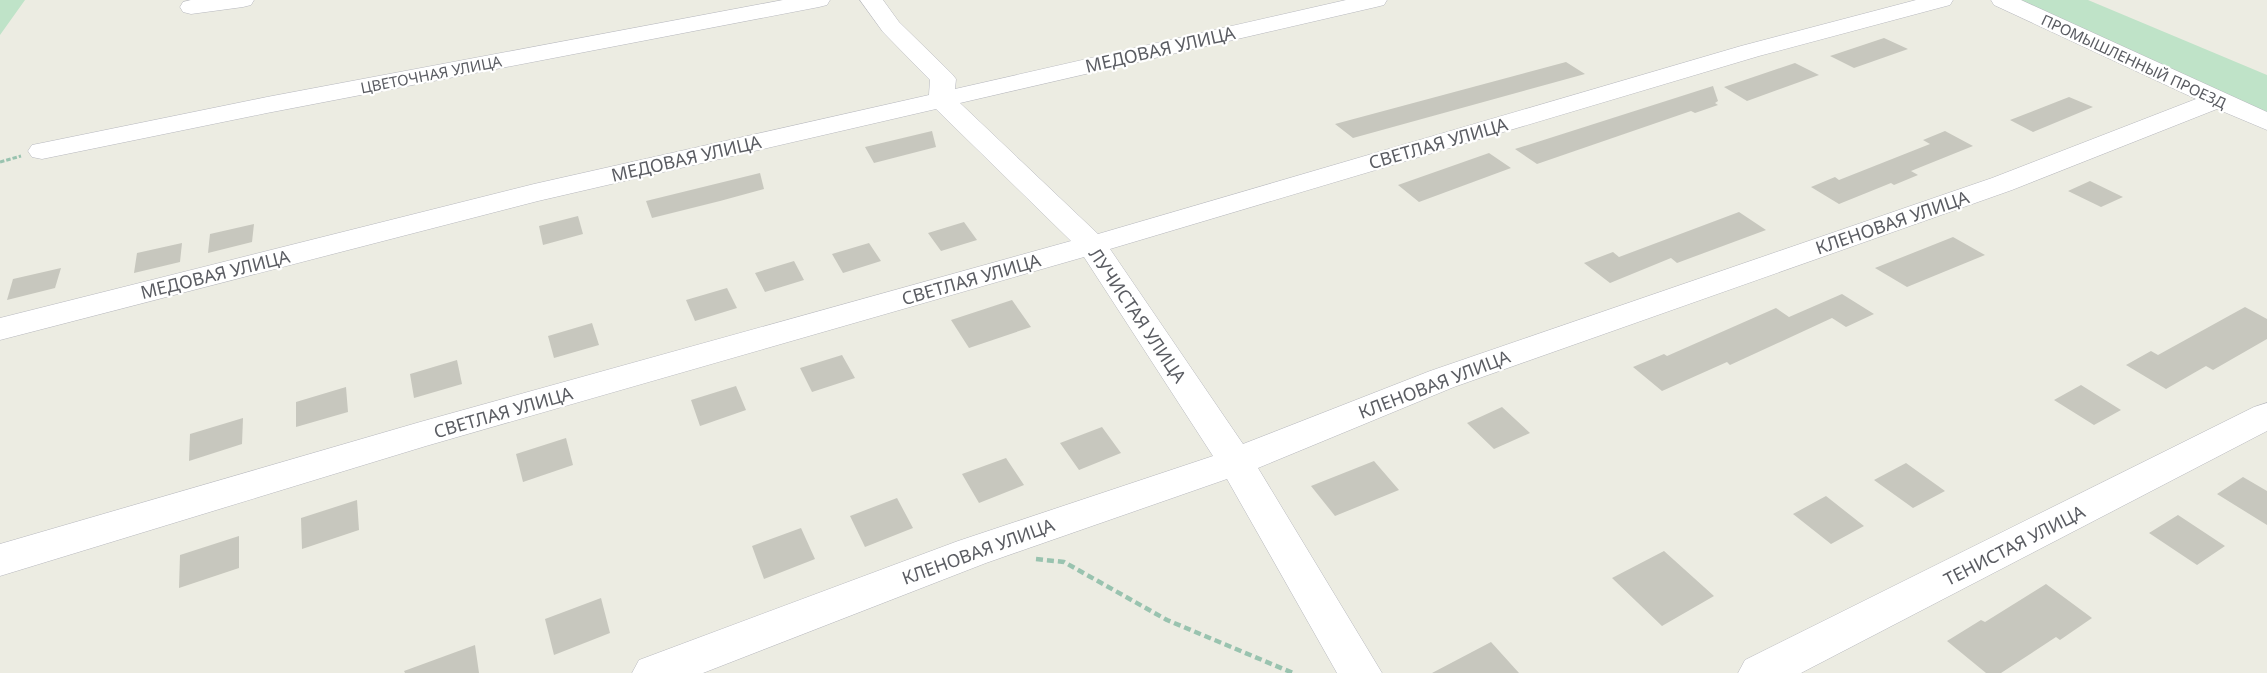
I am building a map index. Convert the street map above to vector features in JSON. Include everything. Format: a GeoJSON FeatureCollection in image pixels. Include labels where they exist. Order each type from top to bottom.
{"type":"FeatureCollection","features":[{"type":"Feature","properties":{"kind":"street"},"geometry":{"type":"LineString","coordinates":[[191,7],[243,0]]}},
{"type":"Feature","properties":{"kind":"street","name":"ЦВЕТОЧНАЯ УЛИЦА"},"geometry":{"type":"LineString","coordinates":[[42,151],[279,103],[819,0]]}},
{"type":"Feature","properties":{"kind":"street"},"geometry":{"type":"LineString","coordinates":[[872,0],[891,27],[943,79],[941,99]]}},
{"type":"Feature","properties":{"kind":"street","name":"МЕДОВАЯ УЛИЦА"},"geometry":{"type":"LineString","coordinates":[[0,329],[534,193],[1376,0]]}},
{"type":"Feature","properties":{"kind":"street","name":"СВЕТЛАЯ УЛИЦА"},"geometry":{"type":"LineString","coordinates":[[0,560],[420,435],[1092,245],[1750,51],[1942,0]]}},
{"type":"Feature","properties":{"kind":"street","name":"ПРОМЫШЛЕННЫЙ ПРОЕЗД"},"geometry":{"type":"LineString","coordinates":[[2002,0],[2267,122]]}},
{"type":"Feature","properties":{"kind":"street","name":"ЛУЧИСТАЯ УЛИЦА"},"geometry":{"type":"LineString","coordinates":[[941,99],[1092,245],[1236,462],[1360,673]]}},
{"type":"Feature","properties":{"kind":"street","name":"КЛЕНОВАЯ УЛИЦА"},"geometry":{"type":"LineString","coordinates":[[654,673],[972,552],[1236,462],[1442,379],[2002,184],[2216,100]]}},
{"type":"Feature","properties":{"kind":"street","name":"ТЕНИСТАЯ УЛИЦА"},"geometry":{"type":"LineString","coordinates":[[1760,673],[2267,416]]}},
{"type":"Feature","properties":{"kind":"path"},"geometry":{"type":"LineString","coordinates":[[1030,558],[1064,562],[1167,620],[1293,673]]}},
{"type":"Feature","properties":{"kind":"green space"},"geometry":{"type":"Polygon","coordinates":[[[0,0],[25,0],[0,35],[0,0]]]}},
{"type":"Feature","properties":{"kind":"green space"},"geometry":{"type":"Polygon","coordinates":[[[2014,0],[2088,0],[2267,75],[2267,113],[2014,0]]]}},
{"type":"Feature","properties":{"kind":"building"},"geometry":{"type":"Polygon","coordinates":[[[1884,38],[1908,49],[1854,68],[1830,56],[1884,38]]]}},
{"type":"Feature","properties":{"kind":"building"},"geometry":{"type":"Polygon","coordinates":[[[1566,62],[1585,74],[1353,138],[1335,124],[1566,62]]]}},
{"type":"Feature","properties":{"kind":"building"},"geometry":{"type":"Polygon","coordinates":[[[1795,63],[1819,75],[1747,101],[1724,87],[1795,63]]]}},
{"type":"Feature","properties":{"kind":"building"},"geometry":{"type":"Polygon","coordinates":[[[1713,86],[1718,101],[1715,103],[1718,105],[1695,113],[1691,111],[1537,164],[1515,149],[1713,86]]]}},
{"type":"Feature","properties":{"kind":"building"},"geometry":{"type":"Polygon","coordinates":[[[2069,97],[2093,107],[2033,132],[2010,120],[2069,97]]]}},
{"type":"Feature","properties":{"kind":"building"},"geometry":{"type":"Polygon","coordinates":[[[932,131],[936,147],[874,163],[865,147],[932,131]]]}},
{"type":"Feature","properties":{"kind":"building"},"geometry":{"type":"Polygon","coordinates":[[[1945,131],[1973,146],[1911,171],[1918,175],[1839,204],[1811,187],[1835,177],[1839,180],[1930,144],[1923,140],[1945,131]]]}},
{"type":"Feature","properties":{"kind":"building"},"geometry":{"type":"Polygon","coordinates":[[[1489,153],[1511,168],[1419,202],[1398,185],[1489,153]]]}},
{"type":"Feature","properties":{"kind":"building"},"geometry":{"type":"Polygon","coordinates":[[[760,173],[764,189],[652,218],[646,201],[760,173]]]}},
{"type":"Feature","properties":{"kind":"building"},"geometry":{"type":"Polygon","coordinates":[[[2090,181],[2123,197],[2101,207],[2068,191],[2090,181]]]}},
{"type":"Feature","properties":{"kind":"building"},"geometry":{"type":"Polygon","coordinates":[[[1739,212],[1766,230],[1677,263],[1671,258],[1610,283],[1584,263],[1613,252],[1619,257],[1739,212]]]}},
{"type":"Feature","properties":{"kind":"building"},"geometry":{"type":"Polygon","coordinates":[[[578,216],[583,234],[543,245],[539,226],[578,216]]]}},
{"type":"Feature","properties":{"kind":"building"},"geometry":{"type":"Polygon","coordinates":[[[964,222],[977,240],[941,251],[928,233],[964,222]]]}},
{"type":"Feature","properties":{"kind":"building"},"geometry":{"type":"Polygon","coordinates":[[[254,224],[252,242],[208,253],[210,234],[254,224]]]}},
{"type":"Feature","properties":{"kind":"building"},"geometry":{"type":"Polygon","coordinates":[[[1953,237],[1985,255],[1907,287],[1875,268],[1953,237]]]}},
{"type":"Feature","properties":{"kind":"building"},"geometry":{"type":"Polygon","coordinates":[[[182,243],[180,262],[134,273],[137,253],[182,243]]]}},
{"type":"Feature","properties":{"kind":"building"},"geometry":{"type":"Polygon","coordinates":[[[869,243],[881,261],[843,273],[832,254],[869,243]]]}},
{"type":"Feature","properties":{"kind":"building"},"geometry":{"type":"Polygon","coordinates":[[[794,261],[804,280],[765,292],[755,273],[794,261]]]}},
{"type":"Feature","properties":{"kind":"building"},"geometry":{"type":"Polygon","coordinates":[[[61,268],[55,288],[7,300],[13,279],[61,268]]]}},
{"type":"Feature","properties":{"kind":"building"},"geometry":{"type":"Polygon","coordinates":[[[727,288],[737,308],[695,321],[686,300],[727,288]]]}},
{"type":"Feature","properties":{"kind":"building"},"geometry":{"type":"Polygon","coordinates":[[[1842,294],[1874,314],[1846,327],[1832,318],[1730,365],[1727,362],[1662,391],[1633,367],[1664,354],[1667,356],[1776,308],[1789,317],[1842,294]]]}},
{"type":"Feature","properties":{"kind":"building"},"geometry":{"type":"Polygon","coordinates":[[[1012,300],[1031,327],[969,348],[951,320],[1012,300]]]}},
{"type":"Feature","properties":{"kind":"building"},"geometry":{"type":"Polygon","coordinates":[[[2245,307],[2267,319],[2267,339],[2213,370],[2206,366],[2166,389],[2126,365],[2151,351],[2158,355],[2245,307]]]}},
{"type":"Feature","properties":{"kind":"building"},"geometry":{"type":"Polygon","coordinates":[[[592,323],[599,345],[554,358],[548,336],[592,323]]]}},
{"type":"Feature","properties":{"kind":"building"},"geometry":{"type":"Polygon","coordinates":[[[842,355],[855,378],[812,392],[800,368],[842,355]]]}},
{"type":"Feature","properties":{"kind":"building"},"geometry":{"type":"Polygon","coordinates":[[[457,360],[462,384],[414,398],[410,374],[457,360]]]}},
{"type":"Feature","properties":{"kind":"building"},"geometry":{"type":"Polygon","coordinates":[[[2081,385],[2121,410],[2094,425],[2054,400],[2081,385]]]}},
{"type":"Feature","properties":{"kind":"building"},"geometry":{"type":"Polygon","coordinates":[[[736,386],[746,410],[700,426],[691,400],[736,386]]]}},
{"type":"Feature","properties":{"kind":"building"},"geometry":{"type":"Polygon","coordinates":[[[346,387],[348,412],[296,427],[296,402],[346,387]]]}},
{"type":"Feature","properties":{"kind":"building"},"geometry":{"type":"Polygon","coordinates":[[[1502,407],[1530,433],[1494,449],[1467,423],[1502,407]]]}},
{"type":"Feature","properties":{"kind":"building"},"geometry":{"type":"Polygon","coordinates":[[[243,418],[242,444],[189,461],[190,434],[243,418]]]}},
{"type":"Feature","properties":{"kind":"building"},"geometry":{"type":"Polygon","coordinates":[[[1102,427],[1121,453],[1079,470],[1060,443],[1102,427]]]}},
{"type":"Feature","properties":{"kind":"building"},"geometry":{"type":"Polygon","coordinates":[[[566,438],[573,465],[523,482],[516,454],[566,438]]]}},
{"type":"Feature","properties":{"kind":"building"},"geometry":{"type":"Polygon","coordinates":[[[1006,458],[1024,485],[979,503],[962,474],[1006,458]]]}},
{"type":"Feature","properties":{"kind":"building"},"geometry":{"type":"Polygon","coordinates":[[[1374,461],[1399,490],[1335,516],[1311,486],[1374,461]]]}},
{"type":"Feature","properties":{"kind":"building"},"geometry":{"type":"Polygon","coordinates":[[[1906,463],[1945,491],[1913,508],[1874,480],[1906,463]]]}},
{"type":"Feature","properties":{"kind":"building"},"geometry":{"type":"Polygon","coordinates":[[[2243,477],[2267,491],[2267,525],[2217,494],[2243,477]]]}},
{"type":"Feature","properties":{"kind":"building"},"geometry":{"type":"Polygon","coordinates":[[[1826,496],[1864,526],[1831,544],[1793,514],[1826,496]]]}},
{"type":"Feature","properties":{"kind":"building"},"geometry":{"type":"Polygon","coordinates":[[[897,498],[913,528],[865,547],[850,516],[897,498]]]}},
{"type":"Feature","properties":{"kind":"building"},"geometry":{"type":"Polygon","coordinates":[[[357,500],[359,530],[302,549],[301,518],[357,500]]]}},
{"type":"Feature","properties":{"kind":"building"},"geometry":{"type":"Polygon","coordinates":[[[2178,515],[2225,546],[2197,565],[2149,533],[2178,515]]]}},
{"type":"Feature","properties":{"kind":"building"},"geometry":{"type":"Polygon","coordinates":[[[801,528],[815,559],[764,579],[752,546],[801,528]]]}},
{"type":"Feature","properties":{"kind":"building"},"geometry":{"type":"Polygon","coordinates":[[[239,536],[239,568],[179,588],[180,555],[239,536]]]}},
{"type":"Feature","properties":{"kind":"building"},"geometry":{"type":"Polygon","coordinates":[[[1664,551],[1714,596],[1662,626],[1612,578],[1664,551]]]}},
{"type":"Feature","properties":{"kind":"building"},"geometry":{"type":"Polygon","coordinates":[[[2046,584],[2092,618],[2060,640],[2056,637],[2001,673],[1986,673],[1947,641],[1981,620],[1985,622],[2046,584]]]}},
{"type":"Feature","properties":{"kind":"building"},"geometry":{"type":"Polygon","coordinates":[[[601,598],[610,633],[554,655],[545,619],[601,598]]]}},
{"type":"Feature","properties":{"kind":"building"},"geometry":{"type":"Polygon","coordinates":[[[1491,642],[1519,673],[1432,673],[1491,642]]]}},
{"type":"Feature","properties":{"kind":"building"},"geometry":{"type":"Polygon","coordinates":[[[475,645],[479,673],[405,673],[404,671],[475,645]]]}}]}
